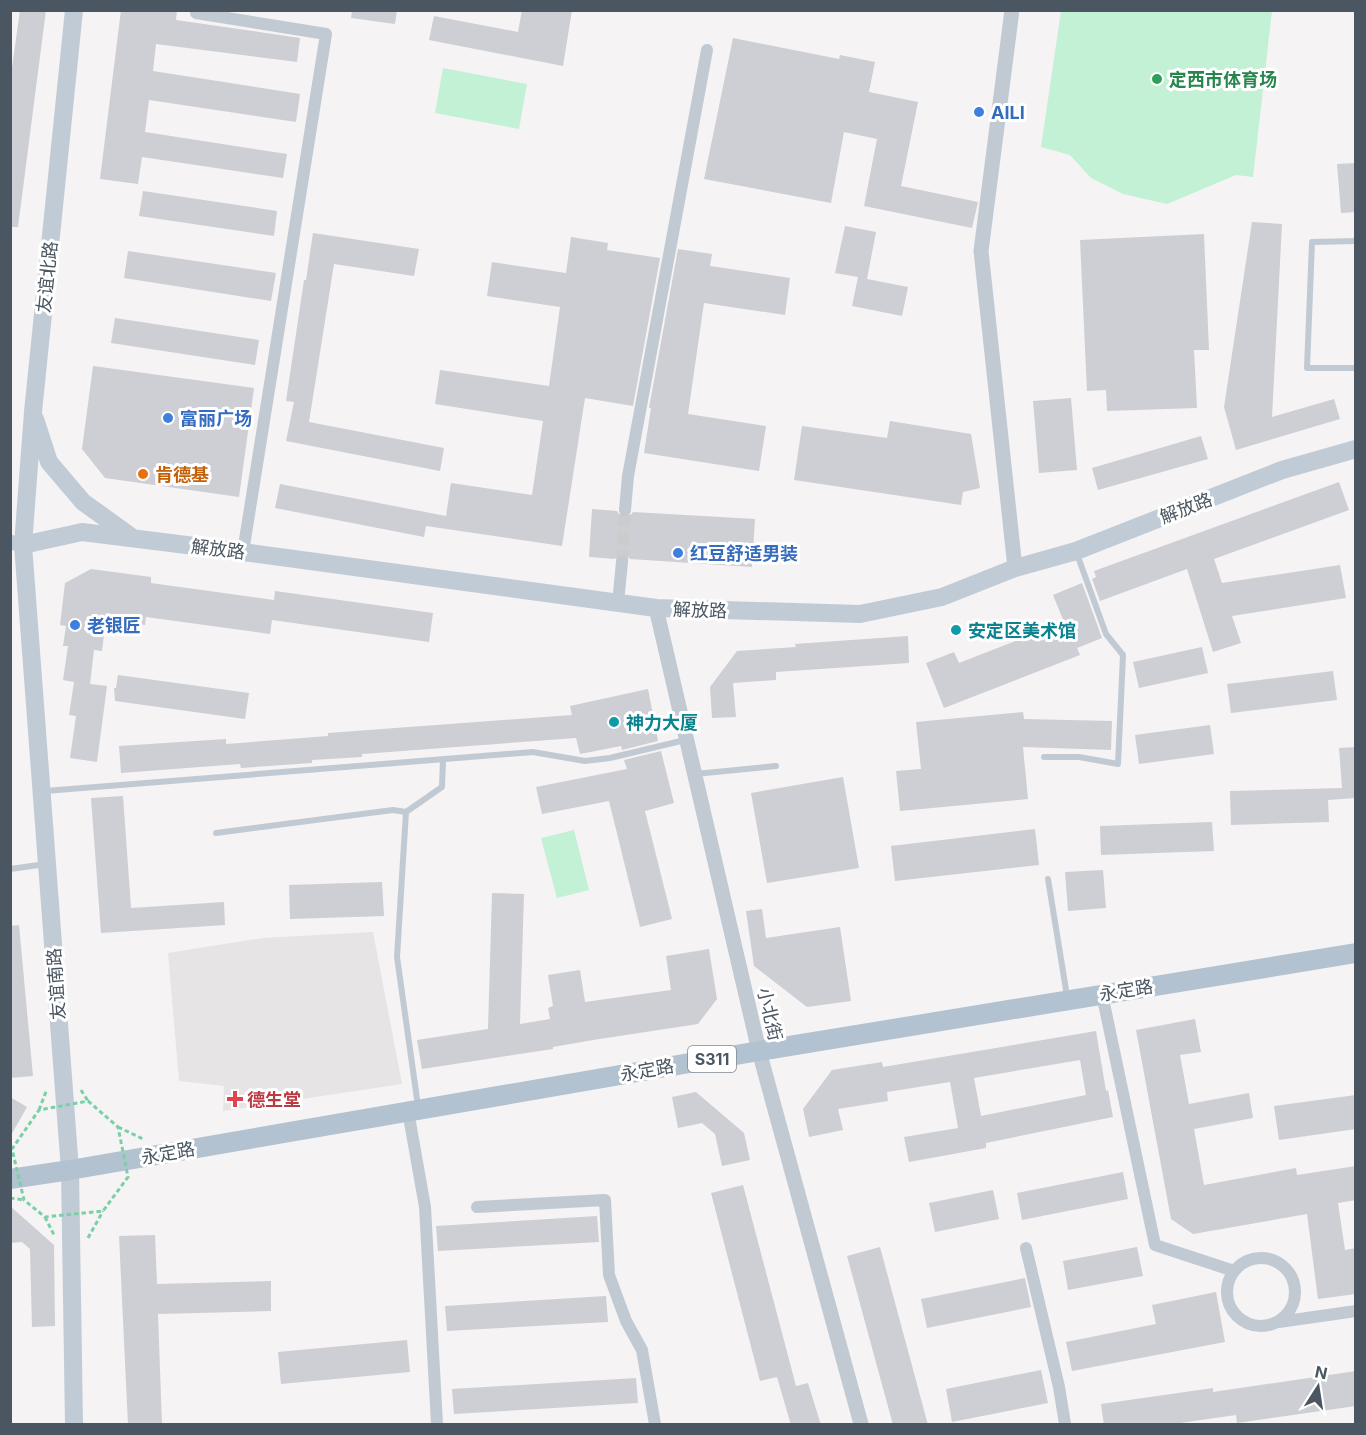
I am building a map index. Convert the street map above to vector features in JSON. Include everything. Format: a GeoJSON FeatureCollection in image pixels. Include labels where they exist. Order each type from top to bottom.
{"type":"FeatureCollection","features":[{"type":"Feature","properties":{"kind":"main road","name":"友谊北路"},"geometry":{"type":"LineString","coordinates":[[15,545],[33,412],[74,10]]}},
{"type":"Feature","properties":{"kind":"main road"},"geometry":{"type":"LineString","coordinates":[[33,412],[50,462],[83,502],[134,539]]}},
{"type":"Feature","properties":{"kind":"main road","name":"解放路"},"geometry":{"type":"LineString","coordinates":[[15,545],[82,532],[656,608],[860,614],[942,597],[1016,568],[1076,551],[1282,470],[1356,449]]}},
{"type":"Feature","properties":{"kind":"main road","name":"友谊南路"},"geometry":{"type":"LineString","coordinates":[[15,545],[41,791],[70,1170],[74,1425]]}},
{"type":"Feature","properties":{"kind":"main road","name":"永定路"},"geometry":{"type":"LineString","coordinates":[[10,1179],[759,1051],[1356,953]]}},
{"type":"Feature","properties":{"kind":"street"},"geometry":{"type":"LineString","coordinates":[[1012,10],[981,251],[1016,568]]}},
{"type":"Feature","properties":{"kind":"street"},"geometry":{"type":"LineString","coordinates":[[196,13],[326,34],[243,552]]}},
{"type":"Feature","properties":{"kind":"street"},"geometry":{"type":"LineString","coordinates":[[625,510],[628,476],[707,50]]}},
{"type":"Feature","properties":{"kind":"street"},"geometry":{"type":"LineString","coordinates":[[618,603],[622,562]]}},
{"type":"Feature","properties":{"kind":"street","name":"小北街"},"geometry":{"type":"LineString","coordinates":[[656,608],[759,1051],[861,1425]]}},
{"type":"Feature","properties":{"kind":"street"},"geometry":{"type":"LineString","coordinates":[[1102,994],[1155,1245],[1234,1272]]}},
{"type":"Feature","properties":{"kind":"street"},"geometry":{"type":"LineString","coordinates":[[413,1110],[425,1206],[437,1425]]}},
{"type":"Feature","properties":{"kind":"street"},"geometry":{"type":"LineString","coordinates":[[477,1207],[604,1200],[609,1275],[626,1321],[642,1350],[655,1425]]}},
{"type":"Feature","properties":{"kind":"street"},"geometry":{"type":"LineString","coordinates":[[1026,1248],[1059,1387],[1065,1425]]}},
{"type":"Feature","properties":{"kind":"street"},"geometry":{"type":"LineString","coordinates":[[1279,1322],[1289,1313],[1295,1301],[1295,1287],[1291,1275],[1282,1265],[1270,1259],[1257,1258],[1244,1262],[1234,1272],[1228,1284],[1227,1297],[1232,1310],[1241,1320],[1253,1325],[1266,1326],[1279,1322],[1356,1311]]}},
{"type":"Feature","properties":{"kind":"lane"},"geometry":{"type":"LineString","coordinates":[[1355,370],[1307,368],[1312,242],[1356,241]]}},
{"type":"Feature","properties":{"kind":"lane"},"geometry":{"type":"LineString","coordinates":[[1044,757],[1079,757],[1118,764],[1124,656],[1106,634],[1076,551]]}},
{"type":"Feature","properties":{"kind":"lane"},"geometry":{"type":"LineString","coordinates":[[41,791],[533,752],[585,761],[610,758],[686,740]]}},
{"type":"Feature","properties":{"kind":"lane"},"geometry":{"type":"LineString","coordinates":[[216,833],[393,810],[406,812],[442,787],[443,760]]}},
{"type":"Feature","properties":{"kind":"lane"},"geometry":{"type":"LineString","coordinates":[[695,774],[776,766]]}},
{"type":"Feature","properties":{"kind":"lane"},"geometry":{"type":"LineString","coordinates":[[406,812],[397,957],[413,1110]]}},
{"type":"Feature","properties":{"kind":"lane"},"geometry":{"type":"LineString","coordinates":[[10,869],[47,864]]}},
{"type":"Feature","properties":{"kind":"lane"},"geometry":{"type":"LineString","coordinates":[[1048,879],[1067,1000]]}},
{"type":"Feature","properties":{"kind":"path"},"geometry":{"type":"LineString","coordinates":[[10,1197],[24,1200],[45,1217],[103,1211],[128,1177],[118,1127],[88,1101],[39,1110],[11,1150],[24,1200]]}},
{"type":"Feature","properties":{"kind":"shaded area"},"geometry":{"type":"Polygon","coordinates":[[[373,932],[402,1084],[223,1111],[224,1086],[179,1081],[168,953],[263,938],[373,932]]]}},
{"type":"Feature","properties":{"kind":"green space","name":"定西市体育场"},"geometry":{"type":"Polygon","coordinates":[[[1061,11],[1272,11],[1253,177],[1236,175],[1167,204],[1123,194],[1091,178],[1070,155],[1041,147],[1061,11]]]}},
{"type":"Feature","properties":{"kind":"green space"},"geometry":{"type":"Polygon","coordinates":[[[443,68],[527,84],[519,129],[435,113],[443,68]]]}},
{"type":"Feature","properties":{"kind":"green space"},"geometry":{"type":"Polygon","coordinates":[[[574,830],[589,890],[557,898],[541,838],[574,830]]]}},
{"type":"Feature","properties":{"kind":"building"},"geometry":{"type":"Polygon","coordinates":[[[20,10],[46,10],[18,227],[10,227],[10,82],[20,10]]]}},
{"type":"Feature","properties":{"kind":"building"},"geometry":{"type":"Polygon","coordinates":[[[121,10],[177,10],[176,20],[300,38],[297,62],[156,44],[153,71],[300,94],[296,122],[149,100],[145,132],[287,154],[283,178],[142,157],[138,184],[100,179],[121,10]]]}},
{"type":"Feature","properties":{"kind":"building"},"geometry":{"type":"Polygon","coordinates":[[[352,10],[397,10],[395,24],[351,18],[352,10]]]}},
{"type":"Feature","properties":{"kind":"building"},"geometry":{"type":"Polygon","coordinates":[[[522,10],[572,10],[563,66],[429,40],[434,16],[518,32],[522,10]]]}},
{"type":"Feature","properties":{"kind":"building"},"geometry":{"type":"Polygon","coordinates":[[[733,38],[839,59],[840,55],[875,62],[869,92],[918,102],[901,186],[978,202],[972,228],[864,206],[877,139],[844,132],[831,203],[704,179],[733,38]]]}},
{"type":"Feature","properties":{"kind":"building"},"geometry":{"type":"Polygon","coordinates":[[[1356,163],[1356,212],[1341,213],[1337,164],[1356,163]]]}},
{"type":"Feature","properties":{"kind":"building"},"geometry":{"type":"Polygon","coordinates":[[[143,191],[277,211],[274,236],[139,216],[143,191]]]}},
{"type":"Feature","properties":{"kind":"building"},"geometry":{"type":"Polygon","coordinates":[[[1252,222],[1282,224],[1272,417],[1334,399],[1340,419],[1236,450],[1224,407],[1252,222]]]}},
{"type":"Feature","properties":{"kind":"building"},"geometry":{"type":"Polygon","coordinates":[[[845,226],[876,232],[867,279],[908,287],[902,316],[852,306],[858,277],[835,273],[845,226]]]}},
{"type":"Feature","properties":{"kind":"building"},"geometry":{"type":"Polygon","coordinates":[[[313,233],[419,249],[414,276],[334,264],[309,422],[444,448],[440,471],[286,441],[294,402],[286,401],[313,233]]]}},
{"type":"Feature","properties":{"kind":"building"},"geometry":{"type":"Polygon","coordinates":[[[1204,234],[1209,350],[1194,350],[1197,408],[1107,411],[1106,390],[1087,391],[1080,240],[1204,234]]]}},
{"type":"Feature","properties":{"kind":"building"},"geometry":{"type":"Polygon","coordinates":[[[571,237],[608,243],[607,250],[660,258],[633,406],[585,398],[562,546],[426,526],[424,537],[275,508],[280,484],[446,516],[451,483],[532,495],[543,421],[435,404],[440,370],[549,386],[560,307],[487,296],[492,262],[566,273],[571,237]]]}},
{"type":"Feature","properties":{"kind":"building"},"geometry":{"type":"Polygon","coordinates":[[[678,249],[712,254],[710,266],[790,278],[785,315],[704,303],[688,414],[766,426],[759,471],[644,453],[651,408],[649,408],[678,249]]]}},
{"type":"Feature","properties":{"kind":"building"},"geometry":{"type":"Polygon","coordinates":[[[128,251],[276,273],[271,301],[124,278],[128,251]]]}},
{"type":"Feature","properties":{"kind":"building"},"geometry":{"type":"Polygon","coordinates":[[[115,318],[259,340],[255,365],[111,343],[115,318]]]}},
{"type":"Feature","properties":{"kind":"building","name":"富丽广场"},"geometry":{"type":"Polygon","coordinates":[[[93,366],[254,388],[239,497],[105,478],[82,449],[93,366]]]}},
{"type":"Feature","properties":{"kind":"building"},"geometry":{"type":"Polygon","coordinates":[[[1071,398],[1077,470],[1039,473],[1033,401],[1071,398]]]}},
{"type":"Feature","properties":{"kind":"building"},"geometry":{"type":"Polygon","coordinates":[[[890,421],[971,434],[980,488],[963,492],[961,505],[794,480],[802,426],[887,438],[890,421]]]}},
{"type":"Feature","properties":{"kind":"building"},"geometry":{"type":"Polygon","coordinates":[[[1201,436],[1208,459],[1098,490],[1092,468],[1201,436]]]}},
{"type":"Feature","properties":{"kind":"building"},"geometry":{"type":"Polygon","coordinates":[[[1339,482],[1349,510],[1214,559],[1222,583],[1340,565],[1346,598],[1232,616],[1241,643],[1213,652],[1187,569],[1100,601],[1092,579],[1096,577],[1094,571],[1339,482]]]}},
{"type":"Feature","properties":{"kind":"building"},"geometry":{"type":"Polygon","coordinates":[[[592,509],[617,511],[625,518],[633,512],[755,519],[752,567],[630,559],[622,554],[615,559],[589,557],[592,509]]]}},
{"type":"Feature","properties":{"kind":"building"},"geometry":{"type":"Polygon","coordinates":[[[91,569],[151,577],[151,583],[274,600],[275,591],[433,613],[429,642],[272,620],[270,634],[146,617],[145,625],[106,619],[102,651],[94,650],[90,684],[107,686],[97,762],[70,758],[76,716],[69,715],[74,682],[63,680],[68,646],[63,646],[66,626],[60,625],[65,583],[91,569]]]}},
{"type":"Feature","properties":{"kind":"building"},"geometry":{"type":"Polygon","coordinates":[[[1082,583],[1102,638],[1077,648],[1080,655],[944,708],[926,663],[954,652],[959,663],[1064,622],[1053,595],[1082,583]]]}},
{"type":"Feature","properties":{"kind":"building"},"geometry":{"type":"Polygon","coordinates":[[[908,636],[909,663],[776,672],[776,680],[733,683],[736,717],[712,718],[710,687],[737,651],[796,647],[795,644],[908,636]]]}},
{"type":"Feature","properties":{"kind":"building"},"geometry":{"type":"Polygon","coordinates":[[[1202,647],[1208,673],[1139,688],[1133,662],[1202,647]]]}},
{"type":"Feature","properties":{"kind":"building"},"geometry":{"type":"Polygon","coordinates":[[[1333,671],[1337,700],[1231,713],[1227,684],[1333,671]]]}},
{"type":"Feature","properties":{"kind":"building"},"geometry":{"type":"Polygon","coordinates":[[[118,675],[249,693],[245,719],[115,701],[114,688],[116,688],[118,675]]]}},
{"type":"Feature","properties":{"kind":"building"},"geometry":{"type":"Polygon","coordinates":[[[648,689],[658,741],[622,750],[621,746],[580,754],[576,738],[362,754],[362,757],[312,760],[312,763],[241,768],[240,764],[121,773],[119,746],[226,739],[226,744],[328,736],[328,733],[572,715],[570,706],[648,689]]]}},
{"type":"Feature","properties":{"kind":"building"},"geometry":{"type":"Polygon","coordinates":[[[1023,712],[1024,719],[1112,721],[1111,750],[1023,747],[1028,799],[900,811],[896,771],[921,769],[916,722],[1023,712]]]}},
{"type":"Feature","properties":{"kind":"building"},"geometry":{"type":"Polygon","coordinates":[[[1210,725],[1214,754],[1139,764],[1135,735],[1210,725]]]}},
{"type":"Feature","properties":{"kind":"building"},"geometry":{"type":"Polygon","coordinates":[[[1356,747],[1356,798],[1328,800],[1329,822],[1231,825],[1230,791],[1342,788],[1339,748],[1356,747]]]}},
{"type":"Feature","properties":{"kind":"building"},"geometry":{"type":"Polygon","coordinates":[[[661,751],[674,803],[645,811],[672,919],[640,927],[609,801],[542,814],[536,787],[627,769],[624,760],[661,751]]]}},
{"type":"Feature","properties":{"kind":"building"},"geometry":{"type":"Polygon","coordinates":[[[843,777],[859,868],[767,883],[751,793],[843,777]]]}},
{"type":"Feature","properties":{"kind":"building"},"geometry":{"type":"Polygon","coordinates":[[[123,796],[131,908],[224,902],[225,925],[101,933],[91,798],[123,796]]]}},
{"type":"Feature","properties":{"kind":"building"},"geometry":{"type":"Polygon","coordinates":[[[1212,822],[1214,851],[1101,855],[1100,826],[1212,822]]]}},
{"type":"Feature","properties":{"kind":"building"},"geometry":{"type":"Polygon","coordinates":[[[1035,829],[1039,865],[895,881],[891,846],[1035,829]]]}},
{"type":"Feature","properties":{"kind":"building"},"geometry":{"type":"Polygon","coordinates":[[[1103,870],[1106,908],[1068,911],[1065,872],[1103,870]]]}},
{"type":"Feature","properties":{"kind":"building"},"geometry":{"type":"Polygon","coordinates":[[[382,882],[384,916],[290,919],[289,885],[382,882]]]}},
{"type":"Feature","properties":{"kind":"building"},"geometry":{"type":"Polygon","coordinates":[[[492,893],[524,894],[520,1024],[550,1019],[548,1008],[553,1006],[548,975],[580,970],[585,1002],[671,990],[666,956],[709,949],[717,999],[698,1024],[422,1069],[417,1040],[488,1029],[492,893]]]}},
{"type":"Feature","properties":{"kind":"building"},"geometry":{"type":"Polygon","coordinates":[[[762,909],[766,938],[840,927],[851,1001],[807,1007],[754,966],[746,911],[762,909]]]}},
{"type":"Feature","properties":{"kind":"building"},"geometry":{"type":"Polygon","coordinates":[[[19,925],[33,1076],[10,1078],[10,926],[19,925]]]}},
{"type":"Feature","properties":{"kind":"building"},"geometry":{"type":"Polygon","coordinates":[[[1195,1019],[1201,1052],[1180,1055],[1189,1104],[1249,1093],[1253,1118],[1194,1129],[1204,1185],[1296,1168],[1297,1175],[1356,1166],[1356,1200],[1338,1203],[1345,1250],[1356,1248],[1356,1294],[1318,1299],[1307,1214],[1193,1234],[1171,1219],[1136,1030],[1195,1019]]]}},
{"type":"Feature","properties":{"kind":"building"},"geometry":{"type":"Polygon","coordinates":[[[1096,1031],[1106,1091],[1108,1090],[1113,1117],[986,1143],[986,1148],[909,1162],[904,1137],[958,1128],[950,1082],[887,1092],[888,1101],[838,1109],[843,1130],[809,1137],[803,1109],[832,1070],[882,1062],[883,1067],[1096,1031]],[[1080,1060],[974,1078],[981,1116],[1086,1095],[1080,1060]]]}},
{"type":"Feature","properties":{"kind":"building"},"geometry":{"type":"Polygon","coordinates":[[[696,1092],[744,1133],[750,1160],[722,1166],[715,1134],[702,1123],[678,1128],[672,1097],[696,1092]]]}},
{"type":"Feature","properties":{"kind":"building"},"geometry":{"type":"Polygon","coordinates":[[[1356,1095],[1356,1129],[1279,1140],[1274,1106],[1356,1095]]]}},
{"type":"Feature","properties":{"kind":"building"},"geometry":{"type":"Polygon","coordinates":[[[10,1097],[27,1107],[10,1137],[10,1097]]]}},
{"type":"Feature","properties":{"kind":"building"},"geometry":{"type":"Polygon","coordinates":[[[1123,1172],[1128,1199],[1022,1220],[1017,1193],[1123,1172]]]}},
{"type":"Feature","properties":{"kind":"building"},"geometry":{"type":"Polygon","coordinates":[[[743,1185],[796,1386],[808,1383],[821,1425],[791,1425],[777,1377],[760,1381],[711,1193],[743,1185]]]}},
{"type":"Feature","properties":{"kind":"building"},"geometry":{"type":"Polygon","coordinates":[[[993,1190],[999,1219],[935,1232],[929,1203],[993,1190]]]}},
{"type":"Feature","properties":{"kind":"building"},"geometry":{"type":"Polygon","coordinates":[[[10,1206],[54,1245],[55,1326],[32,1327],[30,1249],[22,1242],[10,1243],[10,1206]]]}},
{"type":"Feature","properties":{"kind":"building"},"geometry":{"type":"Polygon","coordinates":[[[597,1216],[599,1242],[438,1251],[436,1226],[597,1216]]]}},
{"type":"Feature","properties":{"kind":"building"},"geometry":{"type":"Polygon","coordinates":[[[155,1235],[157,1284],[271,1281],[271,1311],[158,1314],[162,1425],[128,1425],[119,1236],[155,1235]]]}},
{"type":"Feature","properties":{"kind":"building"},"geometry":{"type":"Polygon","coordinates":[[[880,1247],[928,1425],[893,1425],[847,1256],[880,1247]]]}},
{"type":"Feature","properties":{"kind":"building"},"geometry":{"type":"Polygon","coordinates":[[[1137,1247],[1143,1276],[1068,1290],[1063,1261],[1137,1247]]]}},
{"type":"Feature","properties":{"kind":"building"},"geometry":{"type":"Polygon","coordinates":[[[1025,1278],[1031,1307],[927,1328],[921,1299],[1025,1278]]]}},
{"type":"Feature","properties":{"kind":"building"},"geometry":{"type":"Polygon","coordinates":[[[1216,1292],[1225,1342],[1072,1371],[1066,1342],[1156,1324],[1152,1305],[1216,1292]]]}},
{"type":"Feature","properties":{"kind":"building"},"geometry":{"type":"Polygon","coordinates":[[[606,1296],[608,1322],[447,1331],[445,1306],[606,1296]]]}},
{"type":"Feature","properties":{"kind":"building"},"geometry":{"type":"Polygon","coordinates":[[[407,1340],[410,1372],[281,1384],[278,1352],[407,1340]]]}},
{"type":"Feature","properties":{"kind":"building"},"geometry":{"type":"Polygon","coordinates":[[[1041,1370],[1048,1403],[952,1422],[946,1389],[1041,1370]]]}},
{"type":"Feature","properties":{"kind":"building"},"geometry":{"type":"Polygon","coordinates":[[[1356,1371],[1356,1406],[1237,1423],[1236,1415],[1166,1425],[1104,1425],[1101,1404],[1213,1388],[1213,1392],[1356,1371]]]}},
{"type":"Feature","properties":{"kind":"building"},"geometry":{"type":"Polygon","coordinates":[[[636,1378],[638,1403],[454,1414],[452,1389],[636,1378]]]}},
{"type":"Feature","properties":{"kind":"tunnel"},"geometry":{"type":"LineString","coordinates":[[622,562],[625,510]]}},
{"type":"Feature","properties":{"kind":"place","name":"定西市体育场"},"geometry":{"type":"Point","coordinates":[1157,79]}},
{"type":"Feature","properties":{"kind":"place","name":"AILI"},"geometry":{"type":"Point","coordinates":[979,112]}},
{"type":"Feature","properties":{"kind":"place","name":"富丽广场"},"geometry":{"type":"Point","coordinates":[168,418]}},
{"type":"Feature","properties":{"kind":"place","name":"肯德基"},"geometry":{"type":"Point","coordinates":[143,474]}},
{"type":"Feature","properties":{"kind":"place","name":"红豆舒适男装"},"geometry":{"type":"Point","coordinates":[678,553]}},
{"type":"Feature","properties":{"kind":"place","name":"老银匠"},"geometry":{"type":"Point","coordinates":[75,625]}},
{"type":"Feature","properties":{"kind":"place","name":"安定区美术馆"},"geometry":{"type":"Point","coordinates":[956,630]}},
{"type":"Feature","properties":{"kind":"place","name":"神力大厦"},"geometry":{"type":"Point","coordinates":[614,722]}},
{"type":"Feature","properties":{"kind":"place","name":"德生堂"},"geometry":{"type":"Point","coordinates":[235,1099]}}]}
